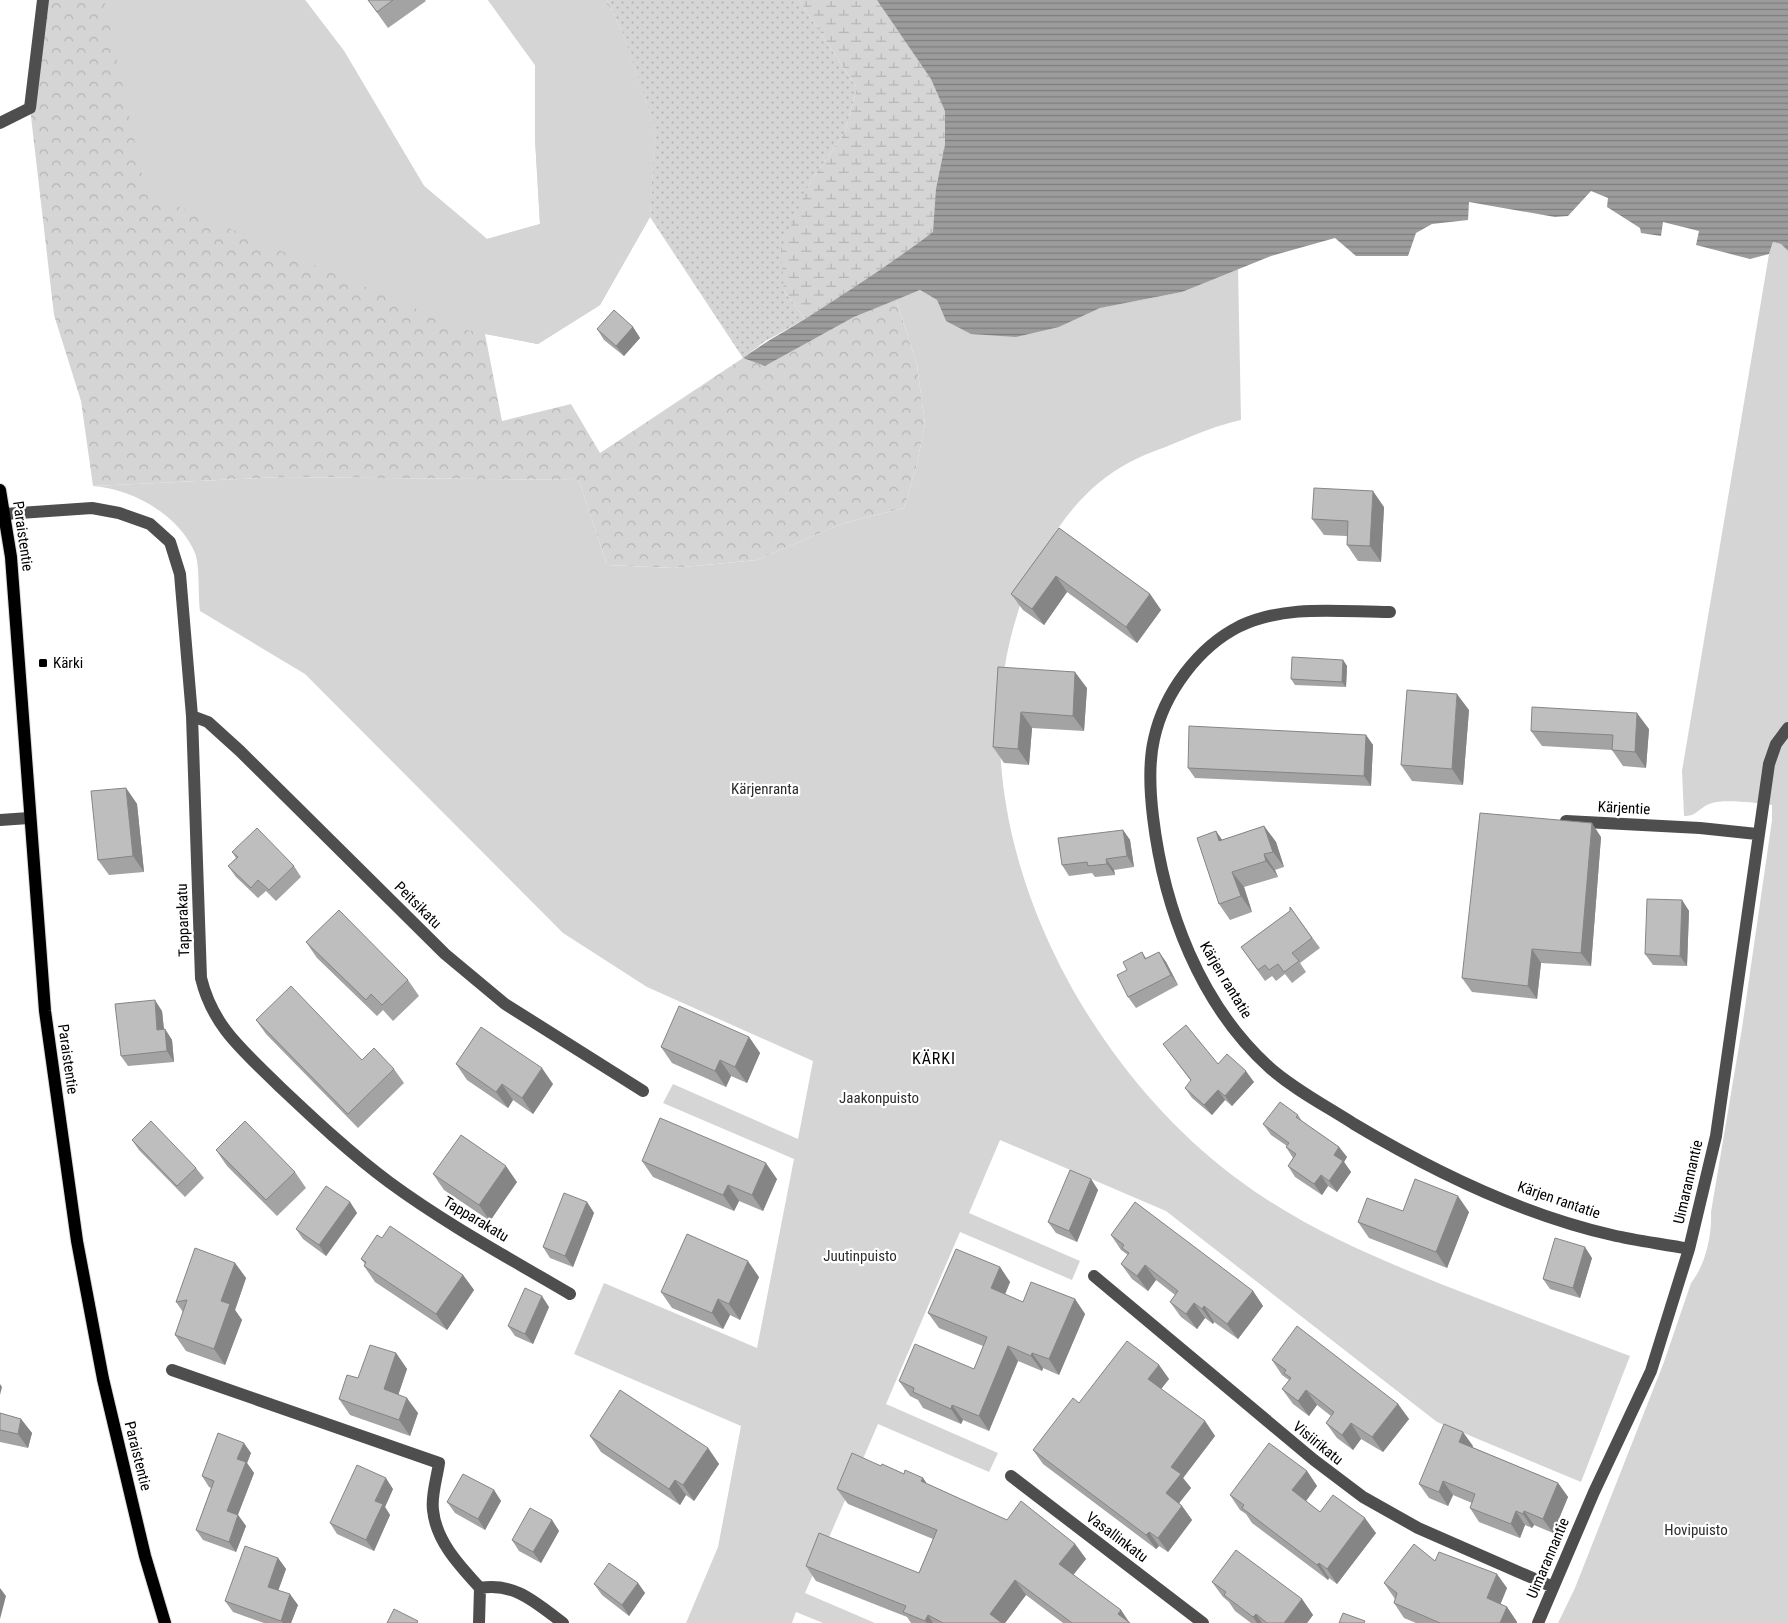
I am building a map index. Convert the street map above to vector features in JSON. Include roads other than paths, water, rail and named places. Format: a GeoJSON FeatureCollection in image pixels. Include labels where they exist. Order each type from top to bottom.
{"type":"FeatureCollection","features":[{"type":"Feature","properties":{"kind":"main road","name":"Paraistentie"},"geometry":{"type":"LineString","coordinates":[[0,490],[11,557],[44,1010],[77,1241],[105,1389],[145,1556],[165,1623]]}},
{"type":"Feature","properties":{"kind":"street"},"geometry":{"type":"LineString","coordinates":[[0,123],[30,108],[43,0]]}},
{"type":"Feature","properties":{"kind":"street","name":"Tapparakatu"},"geometry":{"type":"LineString","coordinates":[[5,514],[92,508],[119,513],[150,524],[170,542],[180,574],[192,716],[201,978],[207,1002],[222,1028],[320,1125],[390,1182],[450,1224],[570,1294]]}},
{"type":"Feature","properties":{"kind":"street","name":"Kärjen rantatie"},"geometry":{"type":"LineString","coordinates":[[1390,612],[1294,611],[1269,615],[1240,626],[1218,639],[1184,674],[1160,718],[1153,740],[1150,794],[1163,876],[1186,946],[1219,1007],[1244,1040],[1270,1068],[1296,1088],[1395,1148],[1491,1193],[1556,1219],[1611,1235],[1689,1249]]}},
{"type":"Feature","properties":{"kind":"street","name":"Peitsikatu"},"geometry":{"type":"LineString","coordinates":[[192,716],[208,722],[234,745],[445,954],[472,977],[505,1004],[643,1091]]}},
{"type":"Feature","properties":{"kind":"street","name":"Uimarannantie"},"geometry":{"type":"LineString","coordinates":[[1538,1623],[1651,1371],[1689,1249],[1716,1136],[1768,764],[1776,744],[1788,728]]}},
{"type":"Feature","properties":{"kind":"street"},"geometry":{"type":"LineString","coordinates":[[0,820],[29,818]]}},
{"type":"Feature","properties":{"kind":"street","name":"Kärjentie"},"geometry":{"type":"LineString","coordinates":[[1555,821],[1693,828],[1757,834]]}},
{"type":"Feature","properties":{"kind":"street","name":"Visiirikatu"},"geometry":{"type":"LineString","coordinates":[[1094,1276],[1314,1460],[1362,1497],[1418,1528],[1553,1587]]}},
{"type":"Feature","properties":{"kind":"street"},"geometry":{"type":"LineString","coordinates":[[172,1370],[439,1464],[432,1508],[438,1532],[452,1556],[480,1588],[479,1623]]}},
{"type":"Feature","properties":{"kind":"street","name":"Vasallinkatu"},"geometry":{"type":"LineString","coordinates":[[1011,1476],[1203,1623]]}},
{"type":"Feature","properties":{"kind":"street"},"geometry":{"type":"LineString","coordinates":[[480,1588],[497,1585],[517,1592],[534,1601],[563,1623]]}},
{"type":"Feature","properties":{"kind":"place","name":"Kärki"},"geometry":{"type":"Point","coordinates":[43,663]}},
{"type":"Feature","properties":{"kind":"district","name":"KÄRKI"},"geometry":{"type":"Point","coordinates":[934,1058]}},
{"type":"Feature","properties":{"kind":"park label","name":"Kärjenranta"},"geometry":{"type":"Point","coordinates":[765,789]}},
{"type":"Feature","properties":{"kind":"park label","name":"Jaakonpuisto"},"geometry":{"type":"Point","coordinates":[879,1098]}},
{"type":"Feature","properties":{"kind":"park label","name":"Juutinpuisto"},"geometry":{"type":"Point","coordinates":[860,1256]}},
{"type":"Feature","properties":{"kind":"park label","name":"Hovipuisto"},"geometry":{"type":"Point","coordinates":[1696,1530]}}]}
